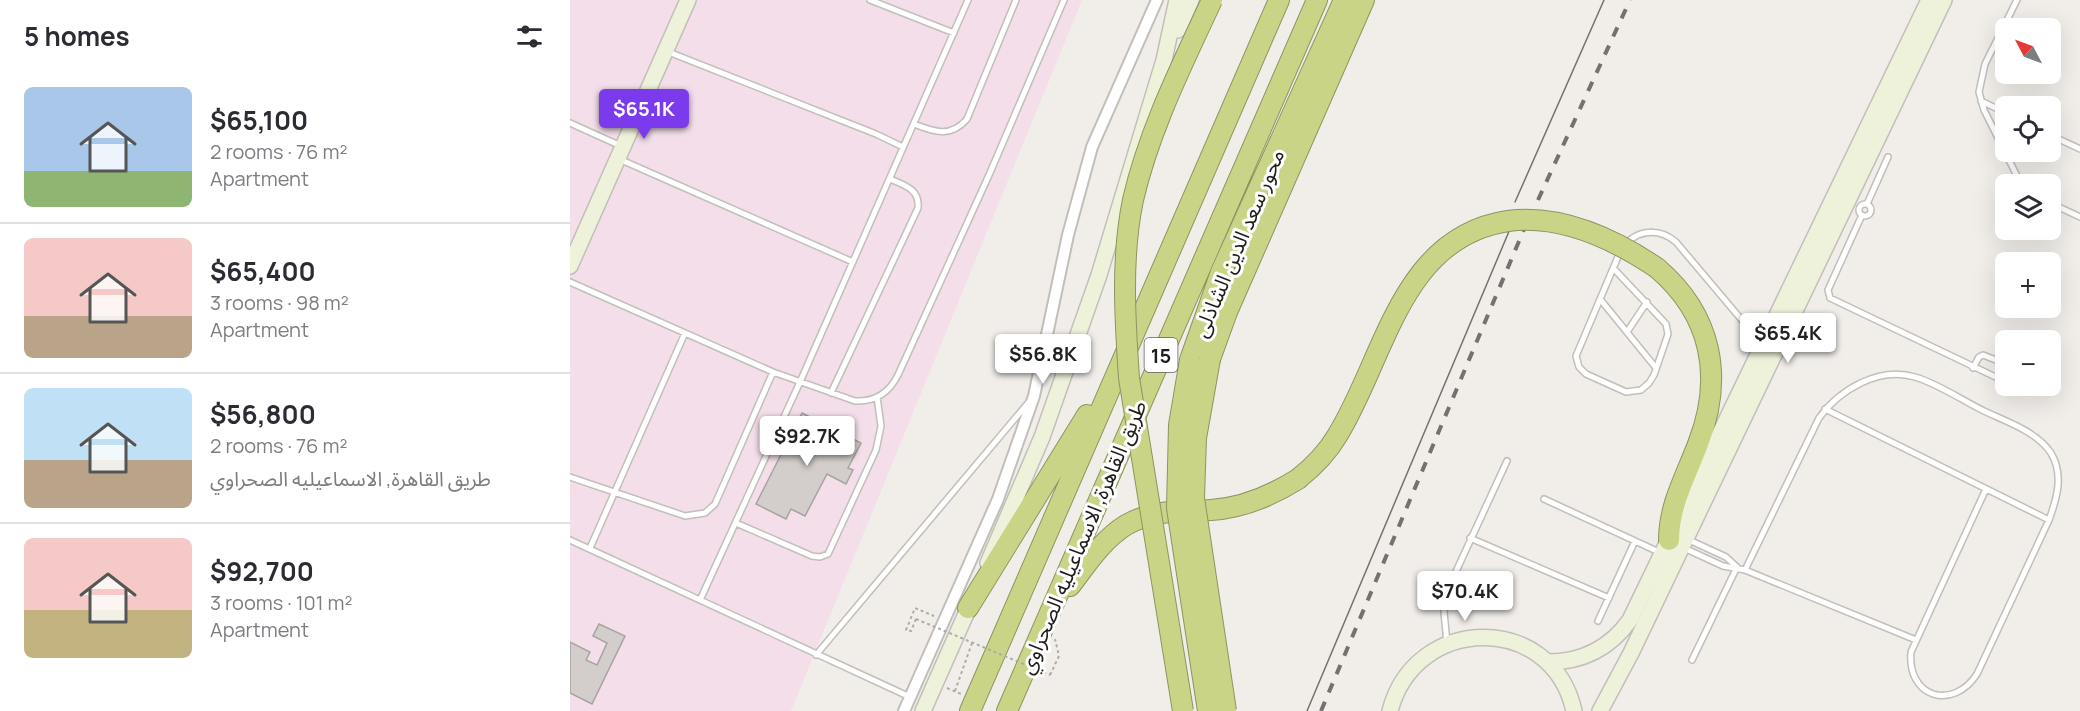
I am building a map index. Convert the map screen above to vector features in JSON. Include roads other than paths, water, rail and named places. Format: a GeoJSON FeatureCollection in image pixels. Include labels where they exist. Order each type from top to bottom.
{"type":"FeatureCollection","features":[{"type":"Feature","properties":{"kind":"highway"},"geometry":{"type":"LineString","coordinates":[[1183,711],[1129,378],[1126,321],[1127,251],[1133,202],[1146,151],[1212,0]]}},
{"type":"Feature","properties":{"kind":"highway","name":"طريق القاهرة, الاسماعيليه الصحراوي"},"geometry":{"type":"LineString","coordinates":[[972,705],[1119,364],[1280,0]]}},
{"type":"Feature","properties":{"kind":"highway","name":"طريق القاهرة, الاسماعيليه الصحراوي"},"geometry":{"type":"LineString","coordinates":[[1007,711],[1317,0]]}},
{"type":"Feature","properties":{"kind":"highway","name":"محور سعد الدين الشاذلى"},"geometry":{"type":"LineString","coordinates":[[1208,711],[1178,525],[1179,425],[1190,360],[1221,272],[1344,0]]}},
{"type":"Feature","properties":{"kind":"highway"},"geometry":{"type":"LineString","coordinates":[[1226,711],[1194,498],[1196,438],[1210,359],[1233,296],[1364,0]]}},
{"type":"Feature","properties":{"kind":"highway"},"geometry":{"type":"LineString","coordinates":[[1049,615],[1098,549],[1126,525],[1160,512],[1185,509],[1210,510],[1241,505],[1271,495],[1298,479],[1319,460],[1337,437],[1413,282],[1437,254],[1461,237],[1503,222],[1547,220],[1589,232],[1657,268],[1678,288],[1695,312],[1706,339],[1712,368],[1708,412],[1698,444],[1675,498],[1670,519],[1675,545]]}},
{"type":"Feature","properties":{"kind":"highway"},"geometry":{"type":"LineString","coordinates":[[968,608],[1119,364]]}},
{"type":"Feature","properties":{"kind":"street"},"geometry":{"type":"LineString","coordinates":[[570,266],[688,0]]}},
{"type":"Feature","properties":{"kind":"street"},"geometry":{"type":"LineString","coordinates":[[904,711],[998,499],[1034,396],[1068,235],[1092,147],[1157,0]]}},
{"type":"Feature","properties":{"kind":"street"},"geometry":{"type":"LineString","coordinates":[[923,711],[1042,437],[1099,275],[1164,60],[1177,0]]}},
{"type":"Feature","properties":{"kind":"street"},"geometry":{"type":"LineString","coordinates":[[1164,60],[1191,0]]}},
{"type":"Feature","properties":{"kind":"street"},"geometry":{"type":"LineString","coordinates":[[1848,201],[1929,0]]}},
{"type":"Feature","properties":{"kind":"street"},"geometry":{"type":"LineString","coordinates":[[1548,662],[1583,657],[1614,639],[1630,620],[1675,545],[1800,284],[1848,201],[1944,0]]}},
{"type":"Feature","properties":{"kind":"street"},"geometry":{"type":"LineString","coordinates":[[1600,711],[1621,673],[1763,346],[1782,321]]}},
{"type":"Feature","properties":{"kind":"street"},"geometry":{"type":"LineString","coordinates":[[1390,711],[1398,688],[1414,666],[1424,657],[1447,644],[1473,637],[1500,638],[1526,647],[1548,662],[1564,684],[1574,711]]}},
{"type":"Feature","properties":{"kind":"lane"},"geometry":{"type":"LineString","coordinates":[[870,0],[954,33]]}},
{"type":"Feature","properties":{"kind":"lane"},"geometry":{"type":"LineString","coordinates":[[700,600],[800,382],[968,0]]}},
{"type":"Feature","properties":{"kind":"lane"},"geometry":{"type":"LineString","coordinates":[[914,124],[939,133],[955,130],[967,119],[1016,0]]}},
{"type":"Feature","properties":{"kind":"lane"},"geometry":{"type":"LineString","coordinates":[[570,282],[773,372],[855,401],[877,397],[888,390],[898,375],[989,175],[1064,0]]}},
{"type":"Feature","properties":{"kind":"lane"},"geometry":{"type":"LineString","coordinates":[[2014,174],[1981,101],[1979,82],[1981,73],[2017,0]]}},
{"type":"Feature","properties":{"kind":"lane"},"geometry":{"type":"LineString","coordinates":[[665,51],[876,134],[903,147]]}},
{"type":"Feature","properties":{"kind":"lane"},"geometry":{"type":"LineString","coordinates":[[1981,101],[1995,108]]}},
{"type":"Feature","properties":{"kind":"lane"},"geometry":{"type":"LineString","coordinates":[[570,123],[620,152],[853,262]]}},
{"type":"Feature","properties":{"kind":"lane"},"geometry":{"type":"LineString","coordinates":[[2061,140],[2080,149]]}},
{"type":"Feature","properties":{"kind":"lane"},"geometry":{"type":"LineString","coordinates":[[1867,204],[1888,157]]}},
{"type":"Feature","properties":{"kind":"lane"},"geometry":{"type":"LineString","coordinates":[[831,393],[918,208],[918,198],[912,189],[890,179]]}},
{"type":"Feature","properties":{"kind":"lane"},"geometry":{"type":"LineString","coordinates":[[1848,201],[1867,204]]}},
{"type":"Feature","properties":{"kind":"lane"},"geometry":{"type":"LineString","coordinates":[[1848,201],[1862,215],[1867,216],[1871,211],[1867,204]]}},
{"type":"Feature","properties":{"kind":"lane"},"geometry":{"type":"LineString","coordinates":[[2061,208],[2080,217]]}},
{"type":"Feature","properties":{"kind":"lane"},"geometry":{"type":"LineString","coordinates":[[1862,215],[1828,290],[1830,298],[1995,377]]}},
{"type":"Feature","properties":{"kind":"lane"},"geometry":{"type":"LineString","coordinates":[[1614,268],[1663,319],[1667,329],[1652,380],[1646,387],[1632,392],[1590,376],[1582,371],[1576,356],[1600,299],[1614,268],[1624,246],[1635,236],[1657,232],[1671,237],[1763,346]]}},
{"type":"Feature","properties":{"kind":"lane"},"geometry":{"type":"LineString","coordinates":[[1600,299],[1656,368]]}},
{"type":"Feature","properties":{"kind":"lane"},"geometry":{"type":"LineString","coordinates":[[1627,332],[1647,302]]}},
{"type":"Feature","properties":{"kind":"lane"},"geometry":{"type":"LineString","coordinates":[[590,548],[685,333]]}},
{"type":"Feature","properties":{"kind":"lane"},"geometry":{"type":"LineString","coordinates":[[1973,368],[1979,357],[1983,355],[1995,360]]}},
{"type":"Feature","properties":{"kind":"lane"},"geometry":{"type":"LineString","coordinates":[[570,477],[685,516],[705,513],[715,504],[773,372]]}},
{"type":"Feature","properties":{"kind":"lane"},"geometry":{"type":"LineString","coordinates":[[1745,570],[1814,427],[1835,399],[1859,383],[1872,378],[1900,375],[1915,377],[2036,437],[2052,455],[2059,480],[2058,494],[2049,520],[1970,685],[1959,693],[1947,697],[1934,695],[1922,689],[1914,678],[1910,666],[1916,640],[1986,489]]}},
{"type":"Feature","properties":{"kind":"lane"},"geometry":{"type":"LineString","coordinates":[[816,655],[1034,396]]}},
{"type":"Feature","properties":{"kind":"lane"},"geometry":{"type":"LineString","coordinates":[[736,523],[812,556],[820,557],[828,554],[876,450],[881,426],[877,397]]}},
{"type":"Feature","properties":{"kind":"lane"},"geometry":{"type":"LineString","coordinates":[[1825,410],[2049,520]]}},
{"type":"Feature","properties":{"kind":"lane"},"geometry":{"type":"LineString","coordinates":[[1447,644],[1444,623],[1445,602],[1455,570],[1507,461]]}},
{"type":"Feature","properties":{"kind":"lane"},"geometry":{"type":"LineString","coordinates":[[1544,499],[1635,541],[1675,545],[1726,557],[1737,567]]}},
{"type":"Feature","properties":{"kind":"lane"},"geometry":{"type":"LineString","coordinates":[[1470,538],[1609,598]]}},
{"type":"Feature","properties":{"kind":"lane"},"geometry":{"type":"LineString","coordinates":[[570,540],[910,697]]}},
{"type":"Feature","properties":{"kind":"lane"},"geometry":{"type":"LineString","coordinates":[[1599,621],[1635,541]]}},
{"type":"Feature","properties":{"kind":"lane"},"geometry":{"type":"LineString","coordinates":[[1675,545],[1723,566],[1745,570],[1916,640]]}},
{"type":"Feature","properties":{"kind":"lane"},"geometry":{"type":"LineString","coordinates":[[1692,660],[1737,567]]}},
{"type":"Feature","properties":{"kind":"tram line"},"geometry":{"type":"LineString","coordinates":[[1515,202],[1604,0]]}},
{"type":"Feature","properties":{"kind":"tram line"},"geometry":{"type":"LineString","coordinates":[[1307,711],[1510,229]]}},
{"type":"Feature","properties":{"kind":"railway"},"geometry":{"type":"LineString","coordinates":[[1538,200],[1630,0]]}},
{"type":"Feature","properties":{"kind":"railway"},"geometry":{"type":"LineString","coordinates":[[1321,711],[1525,227]]}}]}
